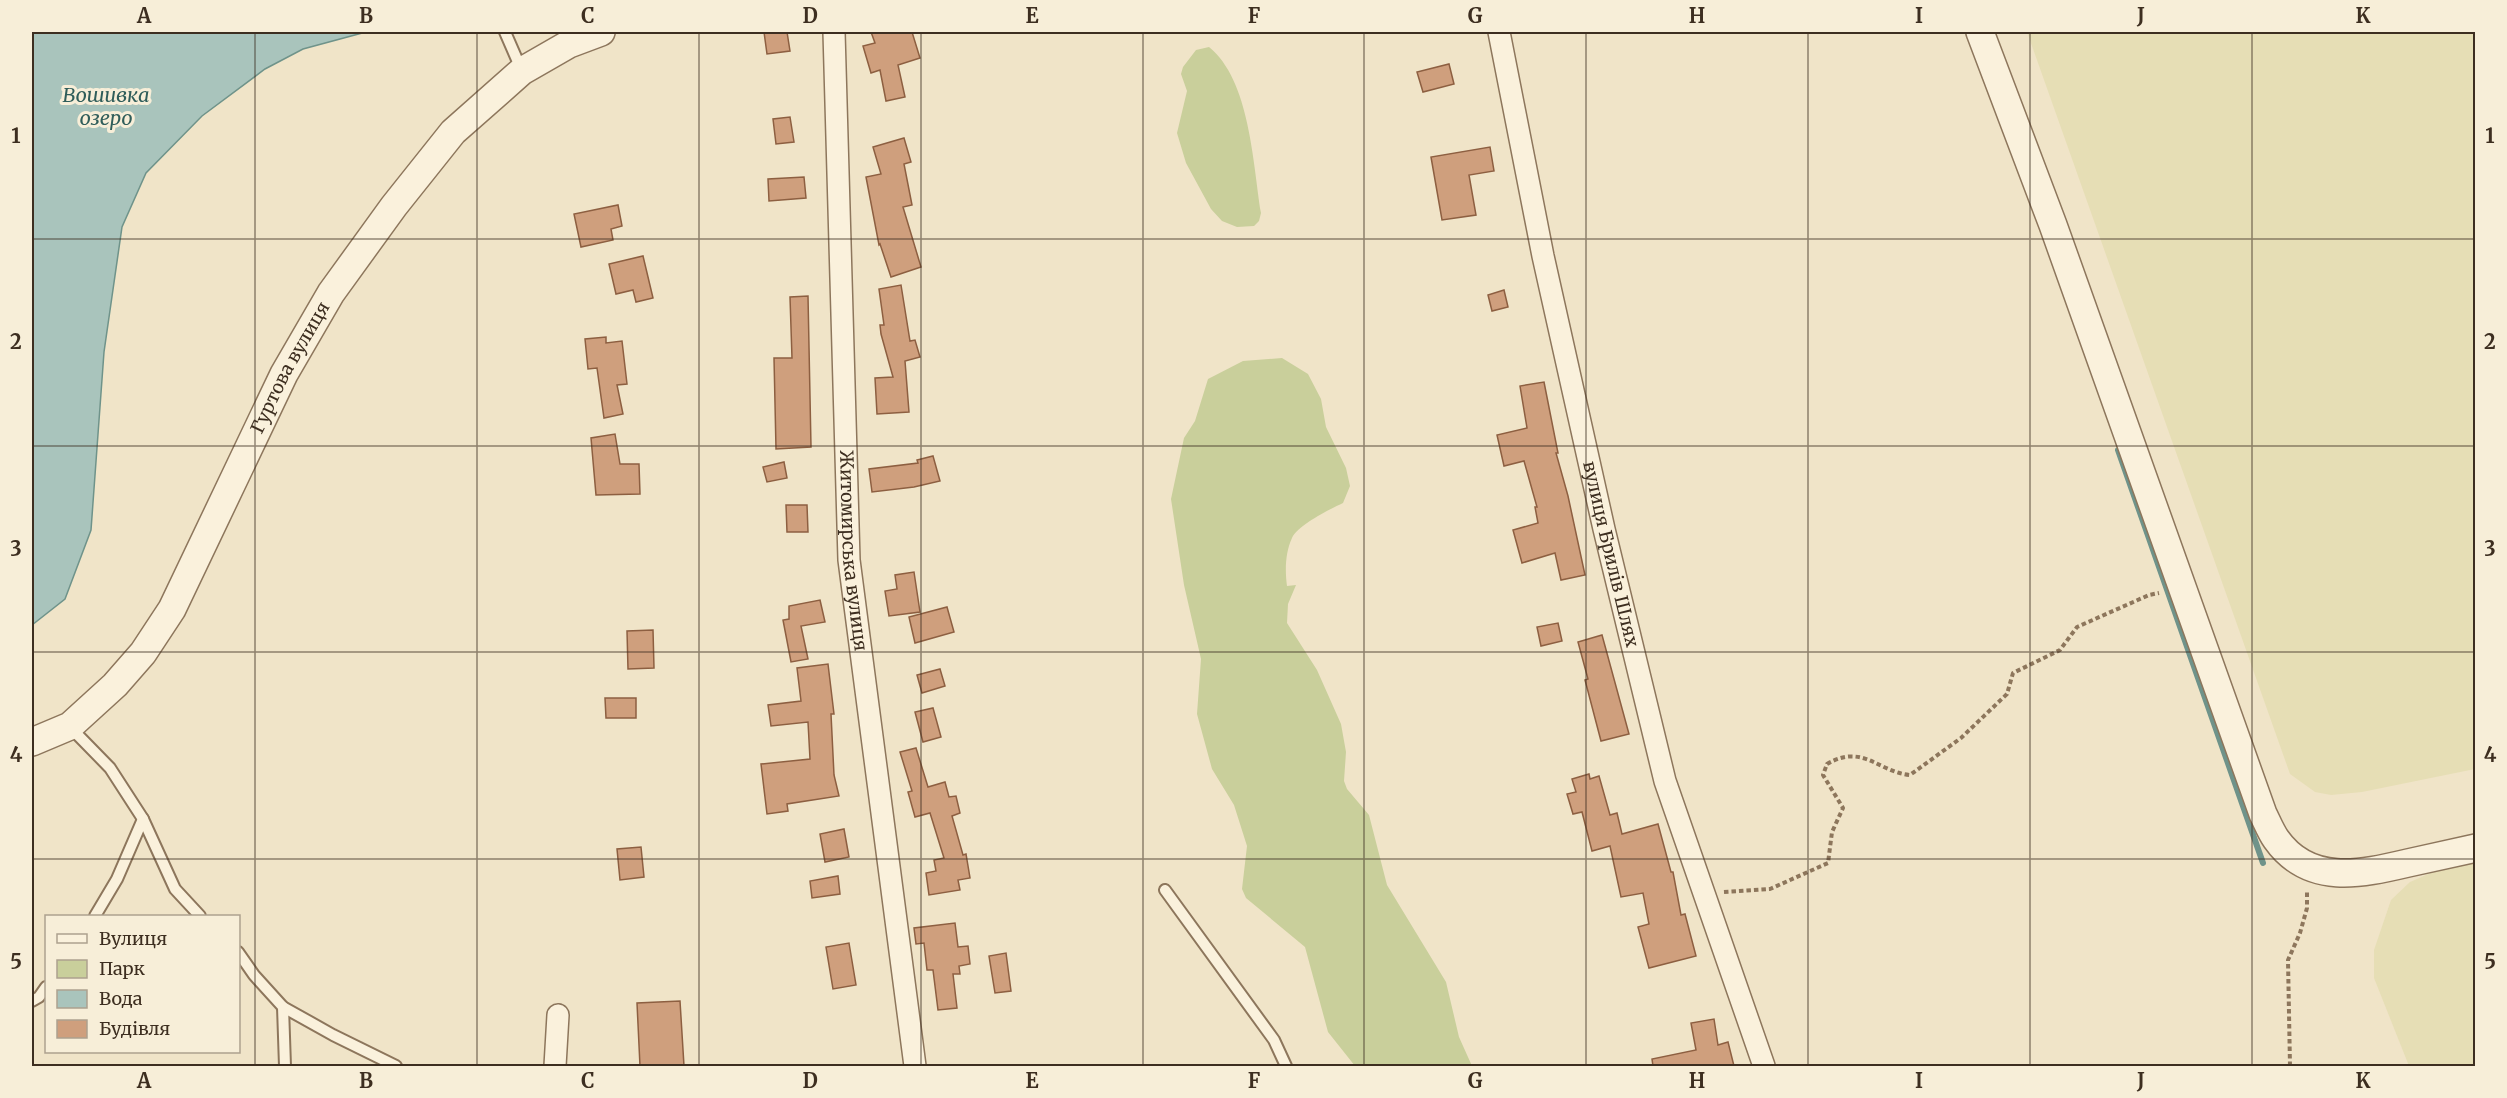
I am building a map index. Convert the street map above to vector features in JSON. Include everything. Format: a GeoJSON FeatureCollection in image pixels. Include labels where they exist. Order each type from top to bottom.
{"type":"FeatureCollection","features":[{"type":"Feature","properties":{"kind":"street","name":"Гуртова вулиця"},"geometry":{"type":"LineString","coordinates":[[32,742],[70,726],[115,685],[143,653],[172,609],[284,374],[331,293],[394,206],[453,132],[522,71],[569,44],[601,32]]}},
{"type":"Feature","properties":{"kind":"street","name":"Житомирська вулиця"},"geometry":{"type":"LineString","coordinates":[[834,32],[849,560],[915,1066]]}},
{"type":"Feature","properties":{"kind":"street","name":"вулиця Брилів Шлях"},"geometry":{"type":"LineString","coordinates":[[1499,32],[1543,256],[1604,529],[1665,781],[1764,1066]]}},
{"type":"Feature","properties":{"kind":"street"},"geometry":{"type":"LineString","coordinates":[[1980,32],[2057,236],[2263,814],[2276,840],[2294,858],[2308,866],[2330,873],[2360,874],[2475,848]]}},
{"type":"Feature","properties":{"kind":"street"},"geometry":{"type":"LineString","coordinates":[[555,1066],[558,1015]]}},
{"type":"Feature","properties":{"kind":"lane"},"geometry":{"type":"LineString","coordinates":[[505,32],[522,71]]}},
{"type":"Feature","properties":{"kind":"lane"},"geometry":{"type":"LineString","coordinates":[[70,726],[110,768],[143,819],[176,889],[199,915]]}},
{"type":"Feature","properties":{"kind":"lane"},"geometry":{"type":"LineString","coordinates":[[96,915],[117,879],[143,819]]}},
{"type":"Feature","properties":{"kind":"lane"},"geometry":{"type":"LineString","coordinates":[[1165,890],[1274,1040],[1286,1066]]}},
{"type":"Feature","properties":{"kind":"lane"},"geometry":{"type":"LineString","coordinates":[[240,955],[283,1008],[396,1066]]}},
{"type":"Feature","properties":{"kind":"lane"},"geometry":{"type":"LineString","coordinates":[[32,1001],[39,997],[45,988]]}},
{"type":"Feature","properties":{"kind":"lane"},"geometry":{"type":"LineString","coordinates":[[283,1008],[285,1066]]}},
{"type":"Feature","properties":{"kind":"path"},"geometry":{"type":"LineString","coordinates":[[1704,893],[1770,889],[1828,863],[1832,832],[1843,808],[1823,775],[1827,764],[1841,756],[1860,757],[1881,764],[1896,773],[1910,775],[1961,738],[2007,694],[2013,673],[2060,650],[2077,627],[2149,594],[2164,592]]}},
{"type":"Feature","properties":{"kind":"path"},"geometry":{"type":"LineString","coordinates":[[2290,1066],[2288,960],[2300,933],[2307,908],[2308,866]]}},
{"type":"Feature","properties":{"kind":"shaded area"},"geometry":{"type":"Polygon","coordinates":[[[2027,32],[2475,32],[2475,769],[2362,792],[2331,795],[2315,792],[2290,774],[2027,32]]]}},
{"type":"Feature","properties":{"kind":"shaded area"},"geometry":{"type":"Polygon","coordinates":[[[2475,862],[2475,1066],[2409,1066],[2374,978],[2374,950],[2391,900],[2410,882],[2433,872],[2475,862]]]}},
{"type":"Feature","properties":{"kind":"green space"},"geometry":{"type":"Polygon","coordinates":[[[1209,47],[1223,62],[1233,80],[1247,124],[1261,213],[1259,221],[1254,226],[1237,227],[1222,221],[1211,209],[1186,163],[1177,133],[1187,91],[1181,74],[1183,67],[1196,50],[1209,47]]]}},
{"type":"Feature","properties":{"kind":"green space"},"geometry":{"type":"Polygon","coordinates":[[[1282,358],[1308,374],[1321,399],[1326,427],[1346,468],[1350,486],[1343,503],[1307,523],[1292,538],[1287,556],[1286,580],[1287,586],[1296,585],[1288,604],[1287,623],[1317,670],[1341,724],[1346,752],[1344,781],[1347,789],[1369,815],[1387,885],[1446,982],[1459,1037],[1472,1066],[1355,1066],[1328,1032],[1305,947],[1246,898],[1242,889],[1247,846],[1234,805],[1212,769],[1197,714],[1201,659],[1184,585],[1171,499],[1184,438],[1195,421],[1208,379],[1243,361],[1282,358]]]}},
{"type":"Feature","properties":{"kind":"water","name":"Вошивка озеро"},"geometry":{"type":"Polygon","coordinates":[[[32,32],[366,32],[303,49],[265,69],[202,116],[146,173],[122,227],[104,352],[91,530],[65,599],[32,625],[32,32]]]}},
{"type":"Feature","properties":{"kind":"building"},"geometry":{"type":"Polygon","coordinates":[[[764,32],[787,32],[790,51],[767,54],[764,32]]]}},
{"type":"Feature","properties":{"kind":"building"},"geometry":{"type":"Polygon","coordinates":[[[871,32],[912,32],[920,58],[898,65],[905,97],[886,101],[880,70],[871,73],[863,46],[875,43],[871,32]]]}},
{"type":"Feature","properties":{"kind":"building"},"geometry":{"type":"Polygon","coordinates":[[[1449,64],[1454,84],[1423,92],[1417,72],[1449,64]]]}},
{"type":"Feature","properties":{"kind":"building"},"geometry":{"type":"Polygon","coordinates":[[[790,117],[794,142],[776,144],[773,119],[790,117]]]}},
{"type":"Feature","properties":{"kind":"building"},"geometry":{"type":"Polygon","coordinates":[[[904,138],[911,162],[904,164],[912,205],[903,207],[921,267],[891,277],[879,245],[866,177],[881,174],[873,147],[904,138]]]}},
{"type":"Feature","properties":{"kind":"building"},"geometry":{"type":"Polygon","coordinates":[[[1490,147],[1494,171],[1469,175],[1476,215],[1442,220],[1431,157],[1490,147]]]}},
{"type":"Feature","properties":{"kind":"building"},"geometry":{"type":"Polygon","coordinates":[[[804,177],[806,198],[769,201],[768,179],[804,177]]]}},
{"type":"Feature","properties":{"kind":"building"},"geometry":{"type":"Polygon","coordinates":[[[618,205],[622,226],[611,229],[613,240],[581,247],[574,214],[618,205]]]}},
{"type":"Feature","properties":{"kind":"building"},"geometry":{"type":"Polygon","coordinates":[[[643,256],[653,298],[636,302],[633,290],[616,294],[609,264],[643,256]]]}},
{"type":"Feature","properties":{"kind":"building"},"geometry":{"type":"Polygon","coordinates":[[[901,285],[910,341],[915,340],[920,357],[905,361],[909,412],[877,414],[875,378],[893,377],[881,334],[880,325],[884,325],[879,289],[901,285]]]}},
{"type":"Feature","properties":{"kind":"building"},"geometry":{"type":"Polygon","coordinates":[[[1504,290],[1508,307],[1492,311],[1488,295],[1504,290]]]}},
{"type":"Feature","properties":{"kind":"building"},"geometry":{"type":"Polygon","coordinates":[[[808,296],[811,447],[776,449],[774,358],[792,358],[790,297],[808,296]]]}},
{"type":"Feature","properties":{"kind":"building"},"geometry":{"type":"Polygon","coordinates":[[[606,337],[606,343],[622,341],[627,384],[617,385],[623,414],[604,418],[597,368],[588,369],[585,339],[606,337]]]}},
{"type":"Feature","properties":{"kind":"building"},"geometry":{"type":"Polygon","coordinates":[[[1544,382],[1558,453],[1556,453],[1585,575],[1561,580],[1555,553],[1522,563],[1513,530],[1538,523],[1535,507],[1537,507],[1524,461],[1504,466],[1497,435],[1527,428],[1520,386],[1544,382]]]}},
{"type":"Feature","properties":{"kind":"building"},"geometry":{"type":"Polygon","coordinates":[[[615,434],[620,464],[639,464],[640,494],[596,495],[591,438],[615,434]]]}},
{"type":"Feature","properties":{"kind":"building"},"geometry":{"type":"Polygon","coordinates":[[[933,456],[940,481],[872,492],[869,469],[918,463],[917,460],[933,456]]]}},
{"type":"Feature","properties":{"kind":"building"},"geometry":{"type":"Polygon","coordinates":[[[784,462],[787,478],[767,482],[763,467],[784,462]]]}},
{"type":"Feature","properties":{"kind":"building"},"geometry":{"type":"Polygon","coordinates":[[[786,505],[807,505],[808,532],[787,532],[786,505]]]}},
{"type":"Feature","properties":{"kind":"building"},"geometry":{"type":"Polygon","coordinates":[[[914,572],[920,612],[889,616],[885,591],[897,589],[895,575],[914,572]]]}},
{"type":"Feature","properties":{"kind":"building"},"geometry":{"type":"Polygon","coordinates":[[[820,600],[825,622],[801,626],[808,659],[791,662],[783,620],[789,619],[789,606],[820,600]]]}},
{"type":"Feature","properties":{"kind":"building"},"geometry":{"type":"Polygon","coordinates":[[[947,607],[954,632],[915,643],[909,617],[947,607]]]}},
{"type":"Feature","properties":{"kind":"building"},"geometry":{"type":"Polygon","coordinates":[[[1558,623],[1562,641],[1541,646],[1537,627],[1558,623]]]}},
{"type":"Feature","properties":{"kind":"building"},"geometry":{"type":"Polygon","coordinates":[[[653,630],[654,668],[628,669],[627,631],[653,630]]]}},
{"type":"Feature","properties":{"kind":"building"},"geometry":{"type":"Polygon","coordinates":[[[1602,635],[1629,734],[1601,741],[1578,642],[1602,635]]]}},
{"type":"Feature","properties":{"kind":"building"},"geometry":{"type":"Polygon","coordinates":[[[828,664],[834,714],[831,714],[834,775],[839,796],[787,804],[788,811],[767,814],[761,764],[810,759],[808,722],[771,726],[768,705],[801,701],[797,668],[828,664]]]}},
{"type":"Feature","properties":{"kind":"building"},"geometry":{"type":"Polygon","coordinates":[[[940,669],[945,686],[922,693],[917,675],[940,669]]]}},
{"type":"Feature","properties":{"kind":"building"},"geometry":{"type":"Polygon","coordinates":[[[605,698],[636,698],[636,718],[606,718],[605,698]]]}},
{"type":"Feature","properties":{"kind":"building"},"geometry":{"type":"Polygon","coordinates":[[[933,708],[941,737],[923,742],[915,712],[933,708]]]}},
{"type":"Feature","properties":{"kind":"building"},"geometry":{"type":"Polygon","coordinates":[[[916,748],[928,787],[945,782],[949,797],[956,796],[960,813],[952,816],[963,855],[966,854],[970,878],[958,880],[960,890],[929,895],[926,873],[936,871],[934,860],[944,858],[930,813],[915,817],[908,792],[912,791],[900,752],[916,748]]]}},
{"type":"Feature","properties":{"kind":"building"},"geometry":{"type":"Polygon","coordinates":[[[1589,774],[1590,779],[1599,776],[1610,815],[1617,813],[1622,834],[1658,824],[1671,872],[1673,872],[1681,915],[1685,914],[1696,956],[1649,968],[1638,927],[1649,924],[1643,893],[1621,897],[1610,846],[1592,851],[1582,812],[1573,814],[1567,794],[1576,792],[1572,779],[1589,774]]]}},
{"type":"Feature","properties":{"kind":"building"},"geometry":{"type":"Polygon","coordinates":[[[844,829],[849,857],[825,862],[820,834],[844,829]]]}},
{"type":"Feature","properties":{"kind":"building"},"geometry":{"type":"Polygon","coordinates":[[[641,847],[644,877],[620,880],[617,849],[641,847]]]}},
{"type":"Feature","properties":{"kind":"building"},"geometry":{"type":"Polygon","coordinates":[[[838,876],[840,894],[812,898],[810,881],[838,876]]]}},
{"type":"Feature","properties":{"kind":"building"},"geometry":{"type":"Polygon","coordinates":[[[955,923],[958,947],[968,946],[970,964],[959,966],[960,974],[953,974],[957,1008],[938,1010],[933,970],[927,970],[924,943],[916,944],[914,928],[955,923]]]}},
{"type":"Feature","properties":{"kind":"building"},"geometry":{"type":"Polygon","coordinates":[[[849,943],[856,985],[833,989],[826,947],[849,943]]]}},
{"type":"Feature","properties":{"kind":"building"},"geometry":{"type":"Polygon","coordinates":[[[1006,953],[1011,991],[995,993],[989,956],[1006,953]]]}},
{"type":"Feature","properties":{"kind":"building"},"geometry":{"type":"Polygon","coordinates":[[[680,1001],[684,1066],[640,1066],[637,1003],[680,1001]]]}},
{"type":"Feature","properties":{"kind":"building"},"geometry":{"type":"Polygon","coordinates":[[[1714,1019],[1718,1045],[1728,1042],[1734,1066],[1653,1066],[1652,1059],[1696,1050],[1691,1023],[1714,1019]]]}},
{"type":"Feature","properties":{"kind":"waterway"},"geometry":{"type":"LineString","coordinates":[[2118,450],[2263,863]]}}]}
